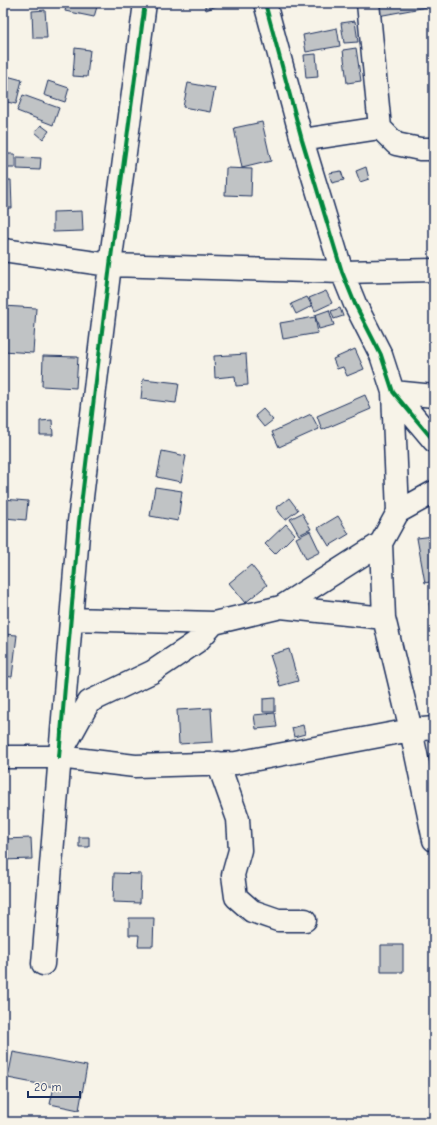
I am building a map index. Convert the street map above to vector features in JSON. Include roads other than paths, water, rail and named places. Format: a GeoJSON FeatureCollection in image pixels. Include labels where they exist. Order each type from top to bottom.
{"type":"FeatureCollection","features":[{"type":"Feature","properties":{"kind":"street"},"geometry":{"type":"LineString","coordinates":[[43,964],[79,522],[110,265],[145,3]]}},
{"type":"Feature","properties":{"kind":"street"},"geometry":{"type":"LineString","coordinates":[[71,619],[214,623],[281,607],[381,543],[398,512],[393,392],[381,355],[342,272],[302,140],[265,3]]}},
{"type":"Feature","properties":{"kind":"street"},"geometry":{"type":"LineString","coordinates":[[368,3],[380,128],[396,144],[420,149],[434,149]]}},
{"type":"Feature","properties":{"kind":"street"},"geometry":{"type":"LineString","coordinates":[[302,140],[380,128]]}},
{"type":"Feature","properties":{"kind":"street"},"geometry":{"type":"LineString","coordinates":[[3,250],[110,265],[342,272],[434,270]]}},
{"type":"Feature","properties":{"kind":"street"},"geometry":{"type":"LineString","coordinates":[[393,392],[434,396]]}},
{"type":"Feature","properties":{"kind":"street"},"geometry":{"type":"LineString","coordinates":[[393,392],[434,441]]}},
{"type":"Feature","properties":{"kind":"street"},"geometry":{"type":"LineString","coordinates":[[398,512],[434,492]]}},
{"type":"Feature","properties":{"kind":"street"},"geometry":{"type":"LineString","coordinates":[[381,543],[384,618],[411,730],[434,840]]}},
{"type":"Feature","properties":{"kind":"street"},"geometry":{"type":"LineString","coordinates":[[281,607],[384,618]]}},
{"type":"Feature","properties":{"kind":"street"},"geometry":{"type":"LineString","coordinates":[[59,757],[89,702],[152,672],[198,641],[214,623]]}},
{"type":"Feature","properties":{"kind":"street"},"geometry":{"type":"LineString","coordinates":[[3,757],[59,757],[135,766],[236,763],[411,730],[434,728]]}},
{"type":"Feature","properties":{"kind":"street"},"geometry":{"type":"LineString","coordinates":[[218,763],[238,819],[240,850],[233,875],[236,897],[252,911],[278,920],[305,920]]}}]}
